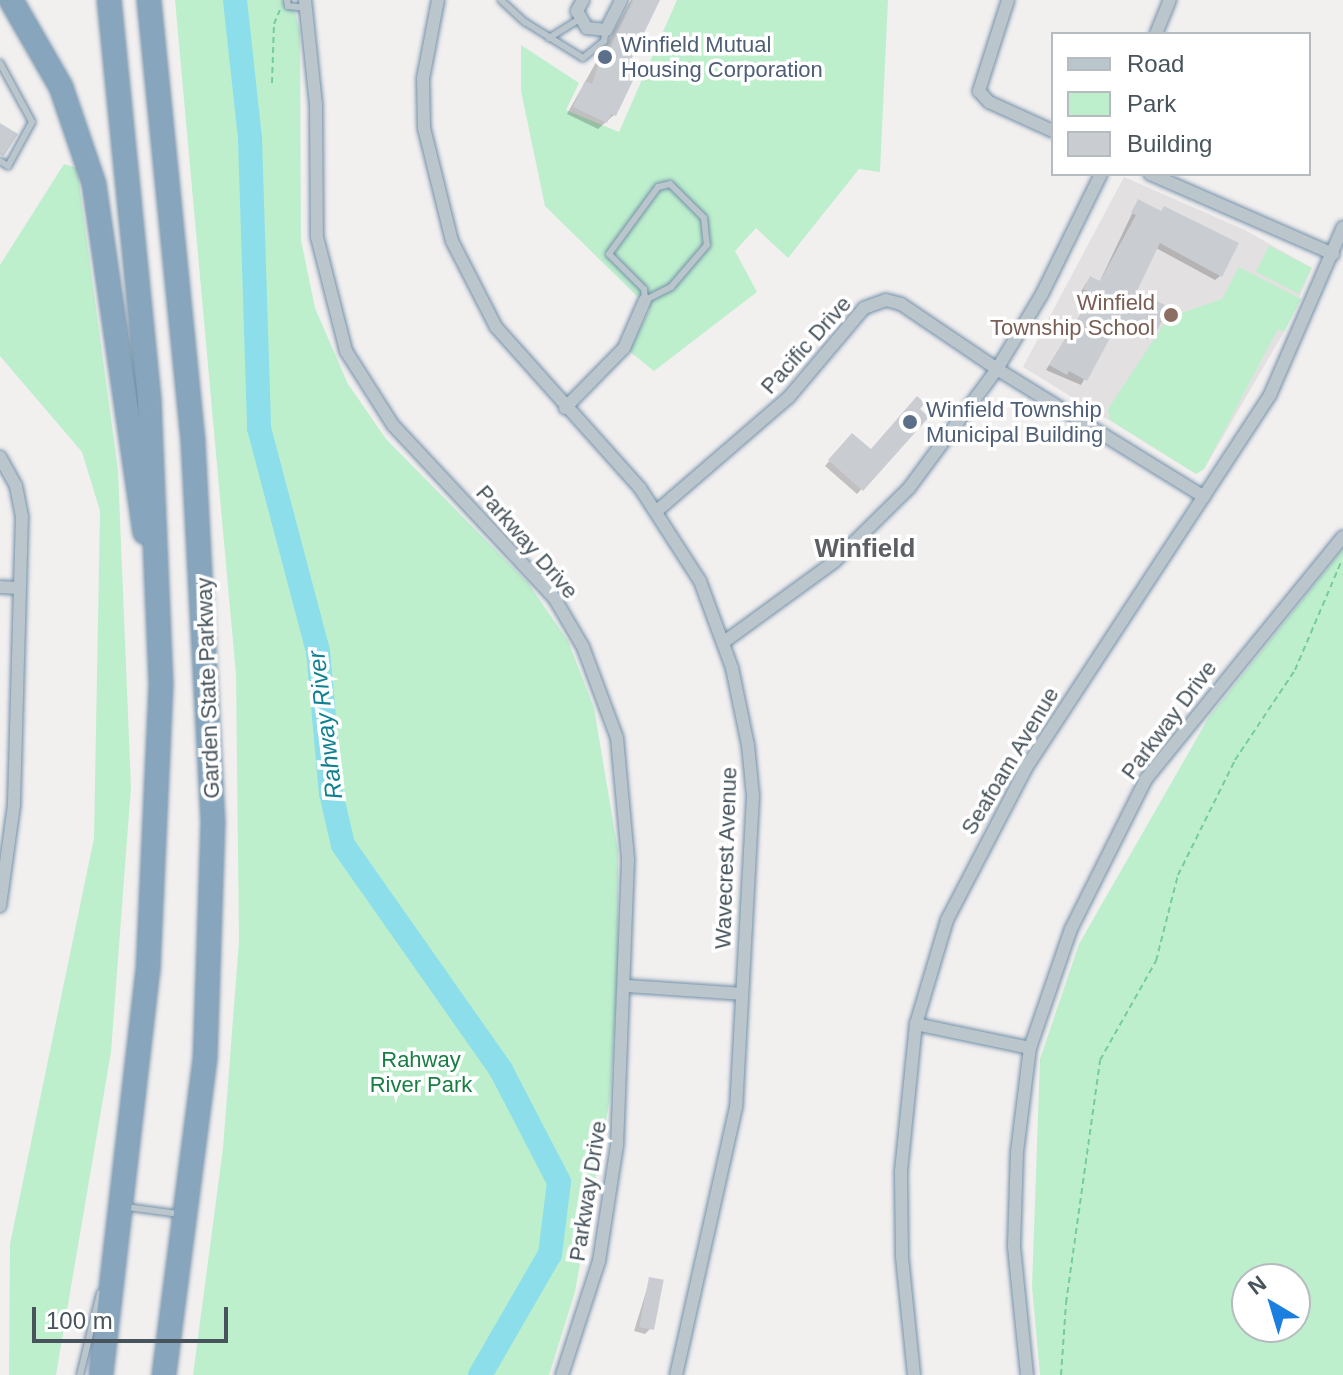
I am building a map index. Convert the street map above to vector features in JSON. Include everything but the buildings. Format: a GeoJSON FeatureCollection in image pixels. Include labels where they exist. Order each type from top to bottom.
{"type":"FeatureCollection","features":[{"type":"Feature","properties":{"kind":"highway"},"geometry":{"type":"LineString","coordinates":[[11,0],[43,51],[71,111],[94,184],[149,566],[161,685]]}},
{"type":"Feature","properties":{"kind":"highway","name":"Garden State Parkway"},"geometry":{"type":"LineString","coordinates":[[101,1375],[152,925],[161,685],[150,415],[109,0]]}},
{"type":"Feature","properties":{"kind":"highway","name":"Garden State Parkway"},"geometry":{"type":"LineString","coordinates":[[149,0],[189,393],[212,728],[212,963],[188,1215],[164,1375]]}},
{"type":"Feature","properties":{"kind":"highway"},"geometry":{"type":"LineString","coordinates":[[0,20],[16,24],[43,51]]}},
{"type":"Feature","properties":{"kind":"street","name":"Wavecrest Avenue"},"geometry":{"type":"LineString","coordinates":[[438,0],[423,79],[424,128],[452,241],[496,327],[658,510],[700,581],[724,642],[741,707],[753,796],[736,1107],[676,1375]]}},
{"type":"Feature","properties":{"kind":"street"},"geometry":{"type":"LineString","coordinates":[[583,0],[577,11],[587,28],[606,30],[621,0]]}},
{"type":"Feature","properties":{"kind":"street"},"geometry":{"type":"LineString","coordinates":[[1008,0],[979,91],[989,102],[1051,130]]}},
{"type":"Feature","properties":{"kind":"street"},"geometry":{"type":"LineString","coordinates":[[1157,32],[1170,0]]}},
{"type":"Feature","properties":{"kind":"street","name":"Parkway Drive"},"geometry":{"type":"LineString","coordinates":[[306,4],[317,133],[317,237],[346,351],[393,425],[555,599],[583,647],[608,706],[626,809],[626,986],[611,1201],[599,1261],[562,1375]]}},
{"type":"Feature","properties":{"kind":"street"},"geometry":{"type":"LineString","coordinates":[[724,642],[794,594],[873,526],[938,451],[997,369],[1042,294],[1100,176]]}},
{"type":"Feature","properties":{"kind":"street"},"geometry":{"type":"LineString","coordinates":[[1155,176],[1333,254]]}},
{"type":"Feature","properties":{"kind":"street","name":"Seafoam Avenue"},"geometry":{"type":"LineString","coordinates":[[914,1375],[902,1256],[901,1171],[916,1024],[947,920],[984,842],[1063,708],[1270,395],[1343,227]]}},
{"type":"Feature","properties":{"kind":"street"},"geometry":{"type":"LineString","coordinates":[[565,408],[624,348],[645,300]]}},
{"type":"Feature","properties":{"kind":"street","name":"Pacific Drive"},"geometry":{"type":"LineString","coordinates":[[658,510],[766,419],[873,301],[901,304],[997,369],[1204,497]]}},
{"type":"Feature","properties":{"kind":"street"},"geometry":{"type":"LineString","coordinates":[[0,457],[21,506],[12,835],[0,906]]}},
{"type":"Feature","properties":{"kind":"street","name":"Parkway Drive"},"geometry":{"type":"LineString","coordinates":[[1027,1375],[1014,1246],[1017,1152],[1030,1048],[1071,929],[1146,779],[1343,537]]}},
{"type":"Feature","properties":{"kind":"street"},"geometry":{"type":"LineString","coordinates":[[0,587],[19,588]]}},
{"type":"Feature","properties":{"kind":"street"},"geometry":{"type":"LineString","coordinates":[[0,746],[16,746]]}},
{"type":"Feature","properties":{"kind":"street"},"geometry":{"type":"LineString","coordinates":[[626,986],[742,994]]}},
{"type":"Feature","properties":{"kind":"street"},"geometry":{"type":"LineString","coordinates":[[916,1024],[1030,1048]]}},
{"type":"Feature","properties":{"kind":"lane"},"geometry":{"type":"LineString","coordinates":[[501,0],[549,38],[583,58],[604,41],[606,30]]}},
{"type":"Feature","properties":{"kind":"lane"},"geometry":{"type":"LineString","coordinates":[[287,3],[306,4]]}},
{"type":"Feature","properties":{"kind":"lane"},"geometry":{"type":"LineString","coordinates":[[549,38],[581,18]]}},
{"type":"Feature","properties":{"kind":"lane"},"geometry":{"type":"LineString","coordinates":[[0,63],[32,122],[8,166],[0,161]]}},
{"type":"Feature","properties":{"kind":"lane"},"geometry":{"type":"LineString","coordinates":[[670,184],[704,218],[707,245],[671,287],[645,300],[644,289],[609,254],[658,187],[670,184]]}},
{"type":"Feature","properties":{"kind":"lane"},"geometry":{"type":"LineString","coordinates":[[80,1375],[121,1206],[188,1215]]}},
{"type":"Feature","properties":{"kind":"path"},"geometry":{"type":"LineString","coordinates":[[272,83],[274,24],[280,9],[287,3]]}},
{"type":"Feature","properties":{"kind":"path"},"geometry":{"type":"LineString","coordinates":[[1061,1375],[1066,1303],[1100,1060],[1156,961],[1178,875],[1235,760],[1295,670],[1343,557]]}},
{"type":"Feature","properties":{"kind":"shaded area","name":"Winfield Township School"},"geometry":{"type":"Polygon","coordinates":[[[1124,177],[1245,230],[1312,268],[1284,332],[1204,469],[1196,474],[1023,367],[1124,177]]]}},
{"type":"Feature","properties":{"kind":"green space","name":"Rahway River Park"},"geometry":{"type":"Polygon","coordinates":[[[175,0],[292,0],[300,32],[301,240],[315,308],[348,384],[386,439],[528,583],[568,641],[594,708],[618,851],[618,967],[610,1098],[575,1292],[549,1375],[193,1375],[223,1148],[239,941],[236,675],[175,0]]]}},
{"type":"Feature","properties":{"kind":"green space"},"geometry":{"type":"Polygon","coordinates":[[[677,0],[888,0],[880,172],[859,169],[788,258],[756,228],[735,251],[757,292],[654,371],[629,351],[650,309],[545,206],[521,91],[521,45],[579,83],[566,110],[619,132],[677,0]]]}},
{"type":"Feature","properties":{"kind":"green space"},"geometry":{"type":"Polygon","coordinates":[[[64,164],[77,168],[118,470],[131,787],[111,1052],[56,1375],[9,1375],[10,1244],[94,838],[100,511],[82,452],[0,356],[0,265],[64,164]]]}},
{"type":"Feature","properties":{"kind":"green space"},"geometry":{"type":"Polygon","coordinates":[[[1269,246],[1312,268],[1299,294],[1256,272],[1269,246]]]}},
{"type":"Feature","properties":{"kind":"green space"},"geometry":{"type":"Polygon","coordinates":[[[1239,267],[1301,299],[1284,332],[1278,329],[1204,469],[1196,474],[1110,420],[1108,409],[1168,318],[1222,299],[1239,267]]]}},
{"type":"Feature","properties":{"kind":"green space"},"geometry":{"type":"Polygon","coordinates":[[[1343,549],[1343,1375],[1040,1375],[1032,1287],[1040,1059],[1079,944],[1209,717],[1343,549]]]}},
{"type":"Feature","properties":{"kind":"waterway","name":"Rahway River"},"geometry":{"type":"LineString","coordinates":[[235,0],[250,139],[259,428],[318,651],[331,793],[343,845],[501,1070],[559,1182],[550,1254],[480,1375]]}},
{"type":"Feature","properties":{"kind":"place","name":"Winfield Mutual Housing Corporation"},"geometry":{"type":"Point","coordinates":[605,57]}},
{"type":"Feature","properties":{"kind":"place","name":"Winfield Township School"},"geometry":{"type":"Point","coordinates":[1171,315]}},
{"type":"Feature","properties":{"kind":"place","name":"Winfield Township Municipal Building"},"geometry":{"type":"Point","coordinates":[910,422]}},
{"type":"Feature","properties":{"kind":"district","name":"Winfield"},"geometry":{"type":"Point","coordinates":[865,549]}}]}
